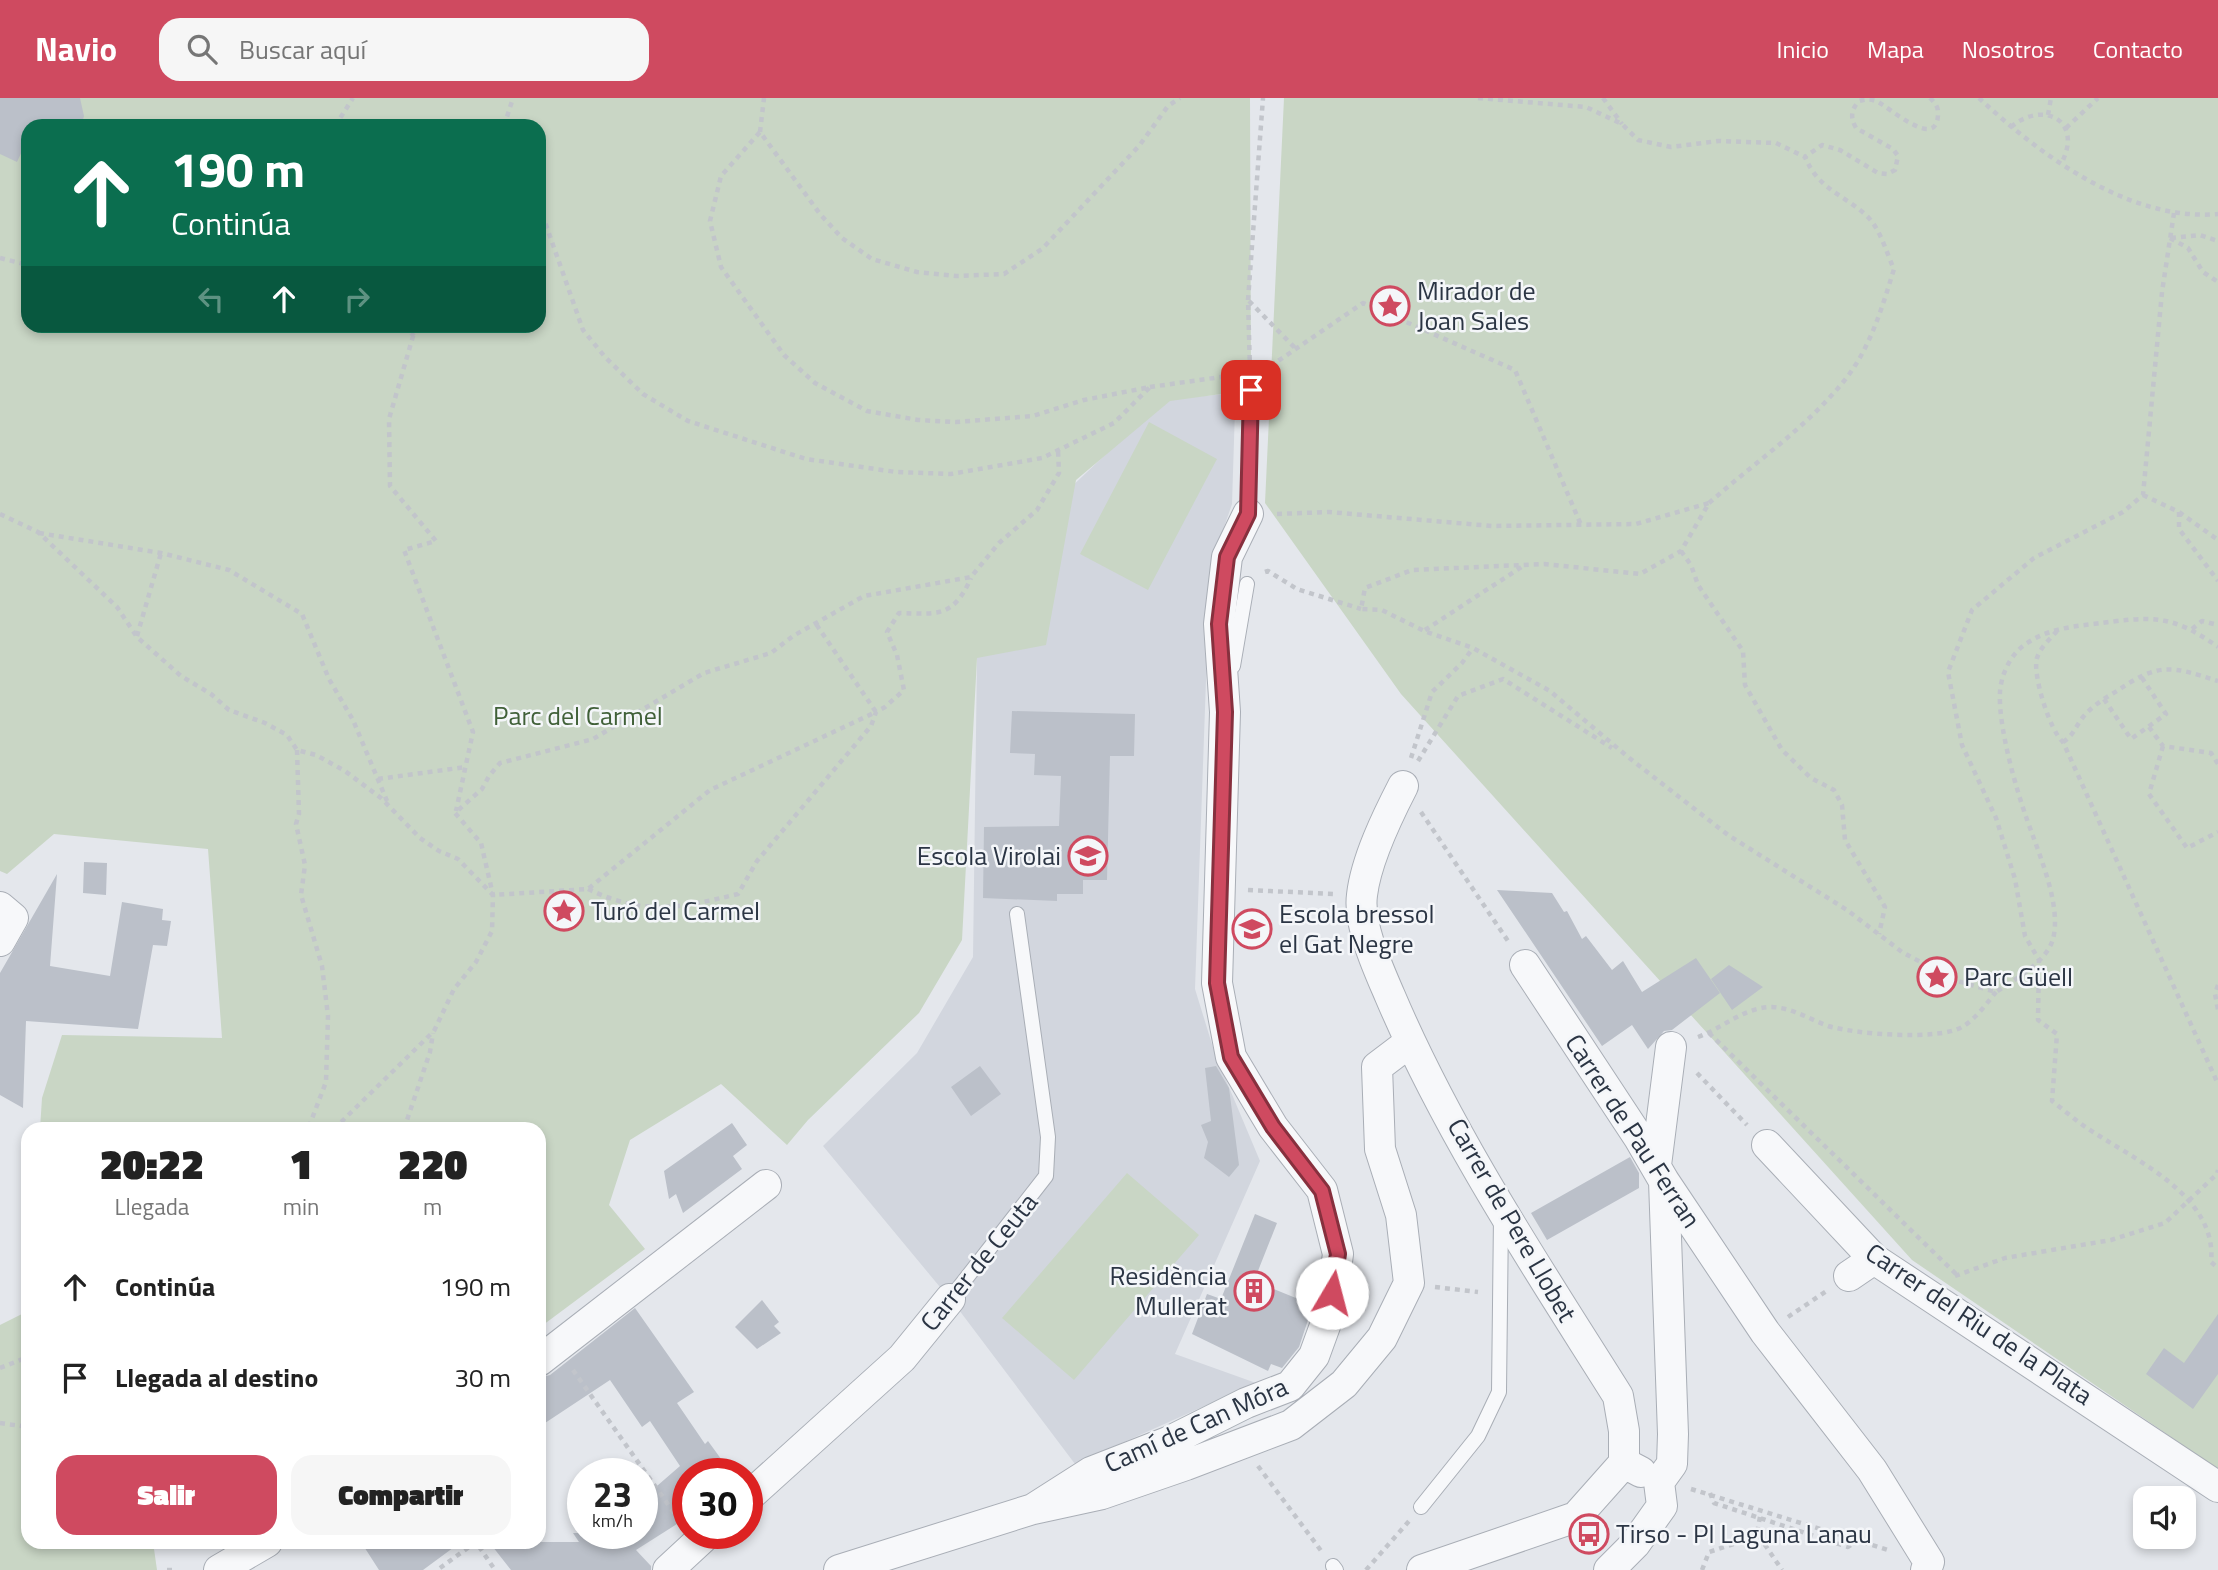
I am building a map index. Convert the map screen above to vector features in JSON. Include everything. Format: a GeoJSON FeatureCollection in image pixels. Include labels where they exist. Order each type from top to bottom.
{"type":"FeatureCollection","features":[{"type":"Feature","properties":{"kind":"street","name":"Camí de Can Móra"},"geometry":{"type":"LineString","coordinates":[[1033,1509],[1091,1472],[1168,1442],[1246,1403],[1290,1386],[1314,1356],[1330,1312],[1338,1254],[1322,1191],[1273,1127],[1231,1057],[1217,983],[1225,712],[1219,624],[1227,557],[1248,514]]}},
{"type":"Feature","properties":{"kind":"street","name":"Carrer de Pere Llobet"},"geometry":{"type":"LineString","coordinates":[[1403,786],[1381,830],[1361,896],[1369,946],[1410,1042],[1501,1209],[1618,1396],[1624,1431],[1624,1462]]}},
{"type":"Feature","properties":{"kind":"street","name":"Carrer de Pau Ferran"},"geometry":{"type":"LineString","coordinates":[[1525,965],[1765,1332],[1871,1470],[1923,1567]]}},
{"type":"Feature","properties":{"kind":"street"},"geometry":{"type":"LineString","coordinates":[[839,1570],[1033,1509],[1102,1494],[1245,1451],[1291,1425],[1344,1384],[1382,1338],[1409,1283],[1401,1215],[1380,1149],[1377,1067],[1410,1042]]}},
{"type":"Feature","properties":{"kind":"street"},"geometry":{"type":"LineString","coordinates":[[1609,1570],[1636,1544],[1662,1506],[1660,1482],[1672,1464],[1673,1434],[1660,1173],[1671,1047]]}},
{"type":"Feature","properties":{"kind":"street","name":"Carrer del Riu de la Plata"},"geometry":{"type":"LineString","coordinates":[[1767,1145],[1874,1259],[2218,1487]]}},
{"type":"Feature","properties":{"kind":"street"},"geometry":{"type":"LineString","coordinates":[[548,1354],[765,1185]]}},
{"type":"Feature","properties":{"kind":"street"},"geometry":{"type":"LineString","coordinates":[[1849,1276],[1874,1259]]}},
{"type":"Feature","properties":{"kind":"street","name":"Carrer de Ceuta"},"geometry":{"type":"LineString","coordinates":[[763,1483],[902,1358],[950,1299]]}},
{"type":"Feature","properties":{"kind":"street"},"geometry":{"type":"LineString","coordinates":[[1422,1570],[1576,1517],[1624,1462],[1660,1482]]}},
{"type":"Feature","properties":{"kind":"street"},"geometry":{"type":"LineString","coordinates":[[219,1570],[255,1549]]}},
{"type":"Feature","properties":{"kind":"street"},"geometry":{"type":"LineString","coordinates":[[668,1570],[691,1549]]}},
{"type":"Feature","properties":{"kind":"lane"},"geometry":{"type":"LineString","coordinates":[[1248,514],[1251,390]]}},
{"type":"Feature","properties":{"kind":"lane"},"geometry":{"type":"LineString","coordinates":[[1225,712],[1247,584]]}},
{"type":"Feature","properties":{"kind":"lane","name":"Carrer de Ceuta"},"geometry":{"type":"LineString","coordinates":[[950,1299],[1046,1176],[1048,1137],[1017,914]]}},
{"type":"Feature","properties":{"kind":"lane"},"geometry":{"type":"LineString","coordinates":[[1422,1507],[1478,1436],[1499,1392],[1501,1209]]}},
{"type":"Feature","properties":{"kind":"path"},"geometry":{"type":"LineString","coordinates":[[340,119],[353,98]]}},
{"type":"Feature","properties":{"kind":"path"},"geometry":{"type":"LineString","coordinates":[[506,119],[513,98]]}},
{"type":"Feature","properties":{"kind":"path"},"geometry":{"type":"LineString","coordinates":[[764,98],[760,132],[721,177],[710,221],[721,267],[784,355],[815,383],[867,411],[956,422],[1033,416],[1084,400],[1228,376],[1251,390]]}},
{"type":"Feature","properties":{"kind":"path"},"geometry":{"type":"LineString","coordinates":[[760,132],[820,214],[842,239],[872,259],[917,272],[956,276],[1004,274],[1042,250],[1139,146],[1168,106],[1180,98]]}},
{"type":"Feature","properties":{"kind":"path"},"geometry":{"type":"LineString","coordinates":[[1251,390],[1248,300],[1263,98]]}},
{"type":"Feature","properties":{"kind":"path"},"geometry":{"type":"LineString","coordinates":[[1478,98],[1586,107],[1622,124]]}},
{"type":"Feature","properties":{"kind":"path"},"geometry":{"type":"LineString","coordinates":[[1361,609],[1365,588],[1412,570],[1544,564],[1640,574],[1681,551],[1709,503],[1806,422],[1846,380],[1874,332],[1894,270],[1880,235],[1867,217],[1820,182],[1805,157],[1776,143],[1718,141],[1671,147],[1637,140],[1603,98]]}},
{"type":"Feature","properties":{"kind":"path"},"geometry":{"type":"LineString","coordinates":[[1805,157],[1811,150],[1822,145],[1832,146],[1878,173],[1886,174],[1895,170],[1898,156],[1894,149],[1856,128],[1852,121],[1854,107],[1859,101],[1874,100],[1910,125],[1920,129],[1929,128],[1936,122],[1938,113],[1936,104],[1930,98]]}},
{"type":"Feature","properties":{"kind":"path"},"geometry":{"type":"LineString","coordinates":[[1979,98],[2011,127],[2087,180],[2129,200],[2174,213],[2218,214]]}},
{"type":"Feature","properties":{"kind":"path"},"geometry":{"type":"LineString","coordinates":[[2048,115],[2051,98]]}},
{"type":"Feature","properties":{"kind":"path"},"geometry":{"type":"LineString","coordinates":[[2066,128],[2098,98]]}},
{"type":"Feature","properties":{"kind":"path"},"geometry":{"type":"LineString","coordinates":[[2011,127],[2031,115],[2057,118],[2066,128],[2070,139],[2062,162]]}},
{"type":"Feature","properties":{"kind":"path"},"geometry":{"type":"LineString","coordinates":[[2174,213],[2162,292],[2143,495],[2123,512],[2034,558],[1972,610],[1948,673],[1962,745],[1996,818],[2015,879],[2025,936],[2039,960],[2038,1020],[2057,1034],[2052,1101],[2086,1128],[2134,1155],[2181,1187],[2213,1234],[2216,1244],[2211,1262],[2218,1268]]}},
{"type":"Feature","properties":{"kind":"path"},"geometry":{"type":"LineString","coordinates":[[546,225],[583,330],[605,357],[643,394],[688,421],[806,459],[896,472],[951,474],[1042,458],[1114,423],[1150,387]]}},
{"type":"Feature","properties":{"kind":"path"},"geometry":{"type":"LineString","coordinates":[[2170,238],[2200,235],[2218,241]]}},
{"type":"Feature","properties":{"kind":"path"},"geometry":{"type":"LineString","coordinates":[[2170,238],[2188,248],[2203,272],[2218,282]]}},
{"type":"Feature","properties":{"kind":"path"},"geometry":{"type":"LineString","coordinates":[[0,258],[21,263]]}},
{"type":"Feature","properties":{"kind":"path"},"geometry":{"type":"LineString","coordinates":[[1248,300],[1296,349]]}},
{"type":"Feature","properties":{"kind":"path"},"geometry":{"type":"LineString","coordinates":[[1251,390],[1260,373],[1363,303],[1515,370],[1581,525]]}},
{"type":"Feature","properties":{"kind":"path"},"geometry":{"type":"LineString","coordinates":[[411,333],[414,336]]}},
{"type":"Feature","properties":{"kind":"path"},"geometry":{"type":"LineString","coordinates":[[415,333],[389,419],[390,486],[436,541],[404,550],[473,733],[455,813]]}},
{"type":"Feature","properties":{"kind":"path"},"geometry":{"type":"LineString","coordinates":[[588,889],[710,790],[886,707],[904,691],[897,655],[887,632],[899,613],[939,614],[963,596],[971,577],[999,542],[1037,510],[1059,472],[1058,450]]}},
{"type":"Feature","properties":{"kind":"path"},"geometry":{"type":"LineString","coordinates":[[2143,495],[2179,512],[2218,540]]}},
{"type":"Feature","properties":{"kind":"path"},"geometry":{"type":"LineString","coordinates":[[1248,514],[1329,512],[1492,526],[1636,524],[1709,503]]}},
{"type":"Feature","properties":{"kind":"path"},"geometry":{"type":"LineString","coordinates":[[2179,512],[2179,529],[2218,581]]}},
{"type":"Feature","properties":{"kind":"path"},"geometry":{"type":"LineString","coordinates":[[0,514],[38,532],[161,553],[229,570],[302,614],[329,679],[353,720],[389,805]]}},
{"type":"Feature","properties":{"kind":"path"},"geometry":{"type":"LineString","coordinates":[[38,532],[117,607],[137,637],[181,676],[211,694],[229,710],[287,735],[297,750],[299,814],[296,824],[305,865],[301,895],[322,966],[328,1016],[326,1083],[311,1122]]}},
{"type":"Feature","properties":{"kind":"path"},"geometry":{"type":"LineString","coordinates":[[1681,551],[1691,565],[1698,585],[1743,650],[1745,685],[1782,750],[1811,778],[1834,790],[1838,797],[1842,805],[1845,840],[1885,907],[1878,934]]}},
{"type":"Feature","properties":{"kind":"path"},"geometry":{"type":"LineString","coordinates":[[137,637],[161,553]]}},
{"type":"Feature","properties":{"kind":"path"},"geometry":{"type":"LineString","coordinates":[[1424,631],[1524,565]]}},
{"type":"Feature","properties":{"kind":"path"},"geometry":{"type":"LineString","coordinates":[[1268,571],[1297,589],[1361,609],[1382,610],[1424,631],[1473,648],[1550,691],[1628,758],[1728,835],[1847,910],[1902,952],[1954,980],[1996,992]]}},
{"type":"Feature","properties":{"kind":"path"},"geometry":{"type":"LineString","coordinates":[[455,813],[482,789],[500,764],[593,739],[704,673],[771,653],[793,636],[864,596],[971,577]]}},
{"type":"Feature","properties":{"kind":"path"},"geometry":{"type":"LineString","coordinates":[[1767,1145],[1671,1047],[1709,1033],[1750,1010],[1771,1007],[1791,1009],[1829,1026],[1888,1035],[1947,1032],[1962,1027],[1976,1016],[1996,992],[2027,972],[2053,942],[2056,923],[2045,872],[2023,810],[2006,742],[2000,692],[2010,660],[2021,647],[2060,628],[2144,618],[2164,620],[2192,629],[2218,647]]}},
{"type":"Feature","properties":{"kind":"path"},"geometry":{"type":"LineString","coordinates":[[2192,629],[2202,621],[2218,625]]}},
{"type":"Feature","properties":{"kind":"path"},"geometry":{"type":"LineString","coordinates":[[816,624],[876,712]]}},
{"type":"Feature","properties":{"kind":"path"},"geometry":{"type":"LineString","coordinates":[[2060,628],[2041,650],[2035,670],[2054,730],[2063,742],[2218,1084]]}},
{"type":"Feature","properties":{"kind":"path"},"geometry":{"type":"LineString","coordinates":[[1403,786],[1432,692],[1462,663],[1473,648]]}},
{"type":"Feature","properties":{"kind":"path"},"geometry":{"type":"LineString","coordinates":[[2063,742],[2070,737],[2083,717],[2140,675],[2162,668],[2218,681]]}},
{"type":"Feature","properties":{"kind":"path"},"geometry":{"type":"LineString","coordinates":[[2104,699],[2131,739],[2166,714],[2140,675]]}},
{"type":"Feature","properties":{"kind":"path"},"geometry":{"type":"LineString","coordinates":[[1403,786],[1458,696],[1503,679],[1628,758]]}},
{"type":"Feature","properties":{"kind":"path"},"geometry":{"type":"LineString","coordinates":[[297,750],[316,755],[345,771],[389,805],[420,838],[439,851],[458,859],[493,895],[588,889],[610,900],[636,906],[684,908],[738,894],[757,861],[871,726],[876,712]]}},
{"type":"Feature","properties":{"kind":"path"},"geometry":{"type":"LineString","coordinates":[[2149,727],[2163,746],[2211,753],[2218,764]]}},
{"type":"Feature","properties":{"kind":"path"},"geometry":{"type":"LineString","coordinates":[[2163,746],[2149,794],[2187,848],[2218,832]]}},
{"type":"Feature","properties":{"kind":"path"},"geometry":{"type":"LineString","coordinates":[[378,779],[466,766]]}},
{"type":"Feature","properties":{"kind":"path"},"geometry":{"type":"LineString","coordinates":[[1403,786],[1525,965]]}},
{"type":"Feature","properties":{"kind":"path"},"geometry":{"type":"LineString","coordinates":[[406,1122],[430,1052],[433,1032],[454,989],[476,962],[492,931],[493,895],[481,843],[455,813]]}},
{"type":"Feature","properties":{"kind":"path"},"geometry":{"type":"LineString","coordinates":[[1219,889],[1335,894]]}},
{"type":"Feature","properties":{"kind":"path"},"geometry":{"type":"LineString","coordinates":[[2218,985],[2214,994],[2218,1010]]}},
{"type":"Feature","properties":{"kind":"path"},"geometry":{"type":"LineString","coordinates":[[341,1122],[433,1032]]}},
{"type":"Feature","properties":{"kind":"path"},"geometry":{"type":"LineString","coordinates":[[1709,1033],[1958,1276],[2005,1258],[2111,1240],[2165,1223],[2217,1174],[2218,1170]]}},
{"type":"Feature","properties":{"kind":"path"},"geometry":{"type":"LineString","coordinates":[[1765,1332],[1849,1276]]}},
{"type":"Feature","properties":{"kind":"path"},"geometry":{"type":"LineString","coordinates":[[1409,1283],[1500,1294]]}},
{"type":"Feature","properties":{"kind":"path"},"geometry":{"type":"LineString","coordinates":[[548,1354],[672,1511]]}},
{"type":"Feature","properties":{"kind":"path"},"geometry":{"type":"LineString","coordinates":[[0,1368],[21,1360]]}},
{"type":"Feature","properties":{"kind":"path"},"geometry":{"type":"LineString","coordinates":[[0,1423],[21,1426]]}},
{"type":"Feature","properties":{"kind":"path"},"geometry":{"type":"LineString","coordinates":[[1245,1451],[1334,1568]]}},
{"type":"Feature","properties":{"kind":"path"},"geometry":{"type":"LineString","coordinates":[[1691,1489],[1710,1492],[1858,1541],[1848,1547],[1714,1503],[1710,1492]]}},
{"type":"Feature","properties":{"kind":"path"},"geometry":{"type":"LineString","coordinates":[[1366,1570],[1422,1507]]}},
{"type":"Feature","properties":{"kind":"path"},"geometry":{"type":"LineString","coordinates":[[1759,1517],[1757,1533],[1782,1570]]}},
{"type":"Feature","properties":{"kind":"path"},"geometry":{"type":"LineString","coordinates":[[1702,1570],[1709,1552],[1746,1540],[1757,1533]]}},
{"type":"Feature","properties":{"kind":"path"},"geometry":{"type":"LineString","coordinates":[[440,1568],[466,1549]]}},
{"type":"Feature","properties":{"kind":"path"},"geometry":{"type":"LineString","coordinates":[[481,1549],[495,1570]]}},
{"type":"Feature","properties":{"kind":"path"},"geometry":{"type":"LineString","coordinates":[[167,1570],[175,1570]]}},
{"type":"Feature","properties":{"kind":"shaded area","name":"Escola Virolai"},"geometry":{"type":"Polygon","coordinates":[[[1224,394],[1235,409],[1232,504],[1210,568],[1195,989],[1215,1054],[1260,1161],[1175,1354],[1256,1383],[1075,1464],[959,1310],[823,1146],[917,1053],[973,957],[977,658],[1047,510],[1163,400],[1224,394]]]}},
{"type":"Feature","properties":{"kind":"green space","name":"Parc del Carmel"},"geometry":{"type":"Polygon","coordinates":[[[0,98],[1250,98],[1251,390],[1170,401],[1076,480],[1046,645],[977,658],[962,940],[919,1013],[808,1120],[787,1145],[721,1084],[630,1140],[609,1205],[645,1249],[546,1323],[546,1122],[40,1122],[42,1098],[62,1035],[222,1038],[208,849],[54,834],[7,874],[0,871],[0,98]]]}},
{"type":"Feature","properties":{"kind":"green space","name":"Parc Güell"},"geometry":{"type":"Polygon","coordinates":[[[1284,98],[2218,98],[2218,1469],[1912,1260],[1401,694],[1265,503],[1284,98]]]}},
{"type":"Feature","properties":{"kind":"green space"},"geometry":{"type":"Polygon","coordinates":[[[1149,422],[1217,459],[1148,590],[1080,554],[1149,422]]]}},
{"type":"Feature","properties":{"kind":"green space"},"geometry":{"type":"Polygon","coordinates":[[[1127,1173],[1199,1235],[1074,1380],[1002,1318],[1127,1173]]]}},
{"type":"Feature","properties":{"kind":"green space"},"geometry":{"type":"Polygon","coordinates":[[[21,1314],[21,1549],[154,1549],[157,1570],[0,1570],[0,1325],[21,1314]]]}},
{"type":"Feature","properties":{"kind":"building"},"geometry":{"type":"Polygon","coordinates":[[[0,98],[80,98],[83,119],[21,119],[21,153],[17,162],[0,154],[0,98]]]}},
{"type":"Feature","properties":{"kind":"building"},"geometry":{"type":"Polygon","coordinates":[[[1012,711],[1135,714],[1134,756],[1110,756],[1107,880],[1083,880],[1083,894],[1057,894],[1057,901],[983,898],[984,827],[1059,826],[1061,776],[1034,775],[1035,754],[1010,753],[1012,711]]]}},
{"type":"Feature","properties":{"kind":"building"},"geometry":{"type":"Polygon","coordinates":[[[84,862],[107,863],[106,895],[83,893],[84,862]]]}},
{"type":"Feature","properties":{"kind":"building"},"geometry":{"type":"Polygon","coordinates":[[[57,874],[50,966],[110,976],[122,902],[163,909],[162,920],[171,921],[167,946],[153,945],[138,1029],[26,1021],[23,1108],[0,1095],[0,973],[57,874]]]}},
{"type":"Feature","properties":{"kind":"building"},"geometry":{"type":"Polygon","coordinates":[[[1497,890],[1552,893],[1564,912],[1567,911],[1582,939],[1586,936],[1612,970],[1623,961],[1642,992],[1696,958],[1720,993],[1672,1030],[1664,1031],[1648,1049],[1632,1025],[1602,1046],[1497,890]]]}},
{"type":"Feature","properties":{"kind":"building"},"geometry":{"type":"Polygon","coordinates":[[[1729,965],[1763,987],[1732,1010],[1711,979],[1729,965]]]}},
{"type":"Feature","properties":{"kind":"building"},"geometry":{"type":"Polygon","coordinates":[[[980,1066],[1001,1094],[971,1116],[951,1087],[980,1066]]]}},
{"type":"Feature","properties":{"kind":"building"},"geometry":{"type":"Polygon","coordinates":[[[1216,1066],[1229,1088],[1239,1165],[1229,1177],[1204,1158],[1208,1142],[1201,1125],[1211,1121],[1205,1068],[1216,1066]]]}},
{"type":"Feature","properties":{"kind":"building"},"geometry":{"type":"Polygon","coordinates":[[[732,1123],[747,1145],[733,1156],[742,1169],[683,1213],[676,1194],[669,1199],[664,1171],[732,1123]]]}},
{"type":"Feature","properties":{"kind":"building"},"geometry":{"type":"Polygon","coordinates":[[[1630,1157],[1639,1173],[1639,1188],[1547,1240],[1531,1213],[1630,1157]]]}},
{"type":"Feature","properties":{"kind":"building","name":"Residència Mullerat"},"geometry":{"type":"Polygon","coordinates":[[[1255,1214],[1277,1223],[1254,1281],[1313,1305],[1299,1347],[1282,1368],[1271,1364],[1268,1371],[1192,1334],[1207,1294],[1221,1299],[1255,1214]]]}},
{"type":"Feature","properties":{"kind":"building"},"geometry":{"type":"Polygon","coordinates":[[[762,1300],[779,1322],[774,1326],[781,1333],[757,1349],[735,1327],[762,1300]]]}},
{"type":"Feature","properties":{"kind":"building"},"geometry":{"type":"Polygon","coordinates":[[[635,1308],[694,1392],[677,1403],[705,1444],[708,1441],[720,1458],[675,1458],[650,1421],[642,1427],[610,1380],[546,1422],[546,1376],[635,1308]]]}},
{"type":"Feature","properties":{"kind":"building"},"geometry":{"type":"Polygon","coordinates":[[[2218,1314],[2218,1374],[2193,1409],[2146,1374],[2164,1348],[2184,1363],[2218,1314]]]}},
{"type":"Feature","properties":{"kind":"building"},"geometry":{"type":"Polygon","coordinates":[[[672,1473],[672,1527],[658,1536],[658,1485],[672,1473]]]}},
{"type":"Feature","properties":{"kind":"building"},"geometry":{"type":"Polygon","coordinates":[[[546,1542],[567,1542],[567,1549],[638,1549],[651,1566],[651,1570],[511,1570],[494,1549],[546,1549],[546,1542]]]}},
{"type":"Feature","properties":{"kind":"building"},"geometry":{"type":"Polygon","coordinates":[[[366,1549],[452,1549],[423,1570],[379,1570],[366,1549]]]}},
{"type":"Feature","properties":{"kind":"place","name":"Mirador de Joan Sales"},"geometry":{"type":"Point","coordinates":[1390,306]}},
{"type":"Feature","properties":{"kind":"place","name":"Escola Virolai"},"geometry":{"type":"Point","coordinates":[1088,856]}},
{"type":"Feature","properties":{"kind":"place","name":"Turó del Carmel"},"geometry":{"type":"Point","coordinates":[564,911]}},
{"type":"Feature","properties":{"kind":"place","name":"Escola bressol el Gat Negre"},"geometry":{"type":"Point","coordinates":[1252,929]}},
{"type":"Feature","properties":{"kind":"place","name":"Parc Güell"},"geometry":{"type":"Point","coordinates":[1937,977]}},
{"type":"Feature","properties":{"kind":"place","name":"Residència Mullerat"},"geometry":{"type":"Point","coordinates":[1254,1291]}},
{"type":"Feature","properties":{"kind":"place","name":"Tirso - Pl Laguna Lanau"},"geometry":{"type":"Point","coordinates":[1589,1534]}},
{"type":"Feature","properties":{"kind":"route"},"geometry":{"type":"LineString","coordinates":[[1251,390],[1248,514],[1227,557],[1219,624],[1225,712],[1217,983],[1231,1057],[1273,1127],[1322,1191],[1338,1254],[1332,1293]]}}]}
